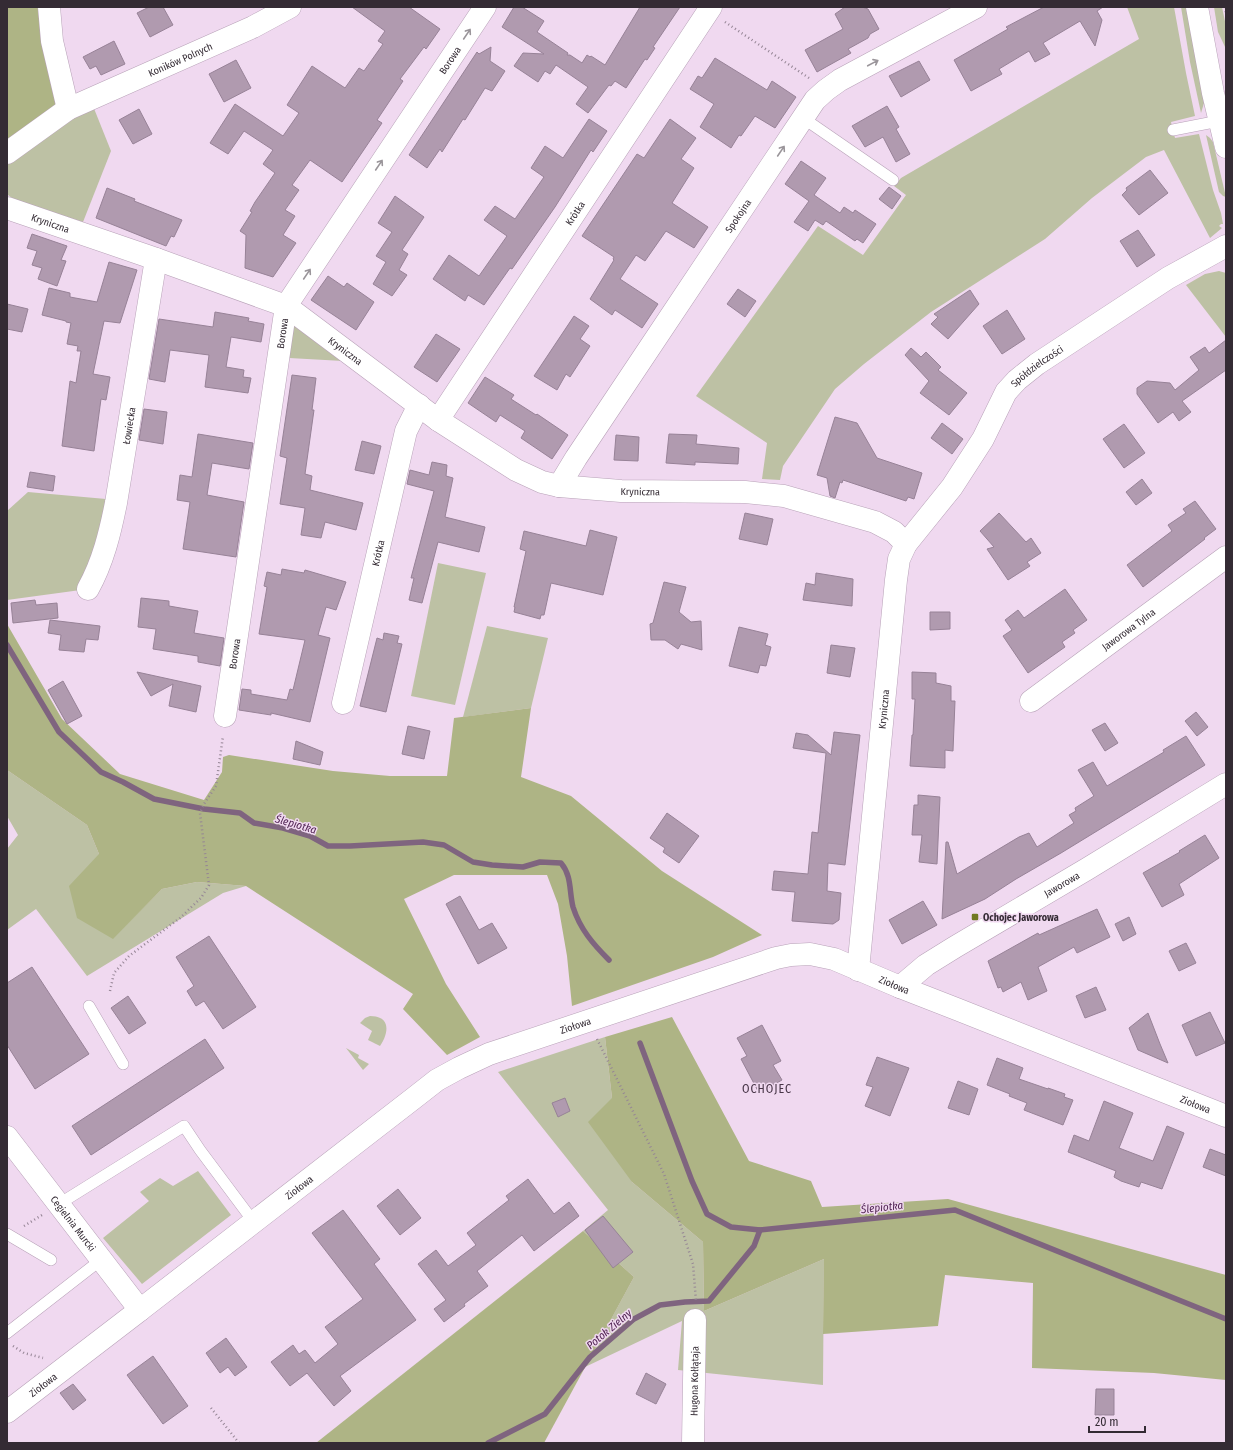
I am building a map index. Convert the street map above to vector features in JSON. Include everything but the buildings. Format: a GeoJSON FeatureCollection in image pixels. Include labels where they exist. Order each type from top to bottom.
{"type":"FeatureCollection","features":[{"type":"Feature","properties":{"kind":"street"},"geometry":{"type":"LineString","coordinates":[[48,7],[52,40],[68,109]]}},
{"type":"Feature","properties":{"kind":"street","name":"Koników Polnych"},"geometry":{"type":"LineString","coordinates":[[7,153],[68,109],[253,27],[290,7]]}},
{"type":"Feature","properties":{"kind":"street","name":"Borowa"},"geometry":{"type":"LineString","coordinates":[[224,727],[286,306],[485,7]]}},
{"type":"Feature","properties":{"kind":"street","name":"Spokojna"},"geometry":{"type":"LineString","coordinates":[[559,486],[568,469],[815,100],[840,80],[976,7]]}},
{"type":"Feature","properties":{"kind":"street"},"geometry":{"type":"LineString","coordinates":[[1197,7],[1205,55],[1226,147]]}},
{"type":"Feature","properties":{"kind":"street","name":"Krótka"},"geometry":{"type":"LineString","coordinates":[[438,420],[710,9]]}},
{"type":"Feature","properties":{"kind":"street","name":"Kryniczna"},"geometry":{"type":"LineString","coordinates":[[7,209],[156,259],[286,306],[438,420],[516,470],[542,482],[559,486],[621,491],[745,492],[784,496],[875,522],[894,532],[906,544],[900,559],[896,580],[858,970]]}},
{"type":"Feature","properties":{"kind":"street","name":"Spółdzielczości"},"geometry":{"type":"LineString","coordinates":[[906,544],[952,487],[983,439],[1006,392],[1017,380],[1037,364],[1168,278],[1226,246]]}},
{"type":"Feature","properties":{"kind":"street","name":"Łowiecka"},"geometry":{"type":"LineString","coordinates":[[88,589],[95,576],[108,540],[115,510],[156,259]]}},
{"type":"Feature","properties":{"kind":"street","name":"Krótka"},"geometry":{"type":"LineString","coordinates":[[343,703],[406,431],[419,405]]}},
{"type":"Feature","properties":{"kind":"street","name":"Jaworowa Tylna"},"geometry":{"type":"LineString","coordinates":[[1031,701],[1226,557]]}},
{"type":"Feature","properties":{"kind":"street","name":"Jaworowa"},"geometry":{"type":"LineString","coordinates":[[900,987],[926,965],[955,946],[1093,865],[1226,784]]}},
{"type":"Feature","properties":{"kind":"street","name":"Ziołowa"},"geometry":{"type":"LineString","coordinates":[[7,1412],[437,1080],[489,1054],[776,958],[791,955],[810,954],[834,959],[900,987],[1226,1116]]}},
{"type":"Feature","properties":{"kind":"street","name":"Cegielnia Murcki"},"geometry":{"type":"LineString","coordinates":[[7,1137],[140,1310]]}},
{"type":"Feature","properties":{"kind":"street","name":"Hugona Kołłątaja"},"geometry":{"type":"LineString","coordinates":[[693,1443],[695,1320]]}},
{"type":"Feature","properties":{"kind":"lane"},"geometry":{"type":"LineString","coordinates":[[803,118],[892,180]]}},
{"type":"Feature","properties":{"kind":"lane"},"geometry":{"type":"LineString","coordinates":[[1173,130],[1219,121]]}},
{"type":"Feature","properties":{"kind":"lane"},"geometry":{"type":"LineString","coordinates":[[89,1006],[123,1064]]}},
{"type":"Feature","properties":{"kind":"lane"},"geometry":{"type":"LineString","coordinates":[[59,1204],[184,1126],[253,1221]]}},
{"type":"Feature","properties":{"kind":"lane"},"geometry":{"type":"LineString","coordinates":[[8,1235],[51,1260]]}},
{"type":"Feature","properties":{"kind":"lane"},"geometry":{"type":"LineString","coordinates":[[7,1333],[102,1260]]}},
{"type":"Feature","properties":{"kind":"path"},"geometry":{"type":"LineString","coordinates":[[1225,7],[1226,13]]}},
{"type":"Feature","properties":{"kind":"path"},"geometry":{"type":"LineString","coordinates":[[710,9],[826,90]]}},
{"type":"Feature","properties":{"kind":"path"},"geometry":{"type":"LineString","coordinates":[[110,991],[114,973],[129,956],[180,918],[201,898],[209,885],[200,813],[216,786],[224,727]]}},
{"type":"Feature","properties":{"kind":"path"},"geometry":{"type":"LineString","coordinates":[[589,1020],[600,1049],[664,1174],[693,1264],[695,1292]]}},
{"type":"Feature","properties":{"kind":"path"},"geometry":{"type":"LineString","coordinates":[[8,1235],[59,1204]]}},
{"type":"Feature","properties":{"kind":"path"},"geometry":{"type":"LineString","coordinates":[[7,1342],[24,1353],[46,1359]]}},
{"type":"Feature","properties":{"kind":"path"},"geometry":{"type":"LineString","coordinates":[[211,1408],[239,1443]]}},
{"type":"Feature","properties":{"kind":"green space"},"geometry":{"type":"Polygon","coordinates":[[[7,7],[49,7],[68,109],[7,153],[7,7]]]}},
{"type":"Feature","properties":{"kind":"green space"},"geometry":{"type":"Polygon","coordinates":[[[1127,7],[1174,7],[1195,116],[1171,122],[1175,138],[1199,134],[1213,190],[1221,213],[1223,224],[1219,226],[1222,228],[1210,238],[1164,150],[1146,157],[1092,198],[1045,239],[931,312],[864,364],[835,389],[783,466],[780,480],[762,479],[767,443],[696,396],[818,226],[863,255],[906,195],[894,186],[901,178],[1139,39],[1127,7]]]}},
{"type":"Feature","properties":{"kind":"green space"},"geometry":{"type":"Polygon","coordinates":[[[1181,7],[1186,7],[1187,12],[1204,103],[1201,113],[1190,62],[1181,7]]]}},
{"type":"Feature","properties":{"kind":"green space"},"geometry":{"type":"Polygon","coordinates":[[[1214,7],[1222,7],[1226,26],[1226,49],[1218,32],[1214,7]]]}},
{"type":"Feature","properties":{"kind":"green space"},"geometry":{"type":"Polygon","coordinates":[[[93,106],[111,151],[83,222],[14,200],[7,194],[7,162],[93,106]]]}},
{"type":"Feature","properties":{"kind":"green space"},"geometry":{"type":"Polygon","coordinates":[[[1206,135],[1213,142],[1226,197],[1219,192],[1206,135]]]}},
{"type":"Feature","properties":{"kind":"green space"},"geometry":{"type":"Polygon","coordinates":[[[1219,271],[1226,273],[1226,337],[1186,285],[1205,274],[1219,271]]]}},
{"type":"Feature","properties":{"kind":"green space"},"geometry":{"type":"Polygon","coordinates":[[[286,306],[361,362],[289,358],[286,306]]]}},
{"type":"Feature","properties":{"kind":"green space"},"geometry":{"type":"Polygon","coordinates":[[[28,492],[106,499],[88,589],[7,600],[7,511],[28,492]]]}},
{"type":"Feature","properties":{"kind":"green space"},"geometry":{"type":"Polygon","coordinates":[[[438,563],[486,573],[455,705],[411,696],[438,563]]]}},
{"type":"Feature","properties":{"kind":"green space"},"geometry":{"type":"Polygon","coordinates":[[[7,624],[62,719],[120,774],[204,800],[222,772],[223,757],[229,755],[333,771],[390,776],[447,776],[454,718],[531,708],[521,777],[571,796],[662,871],[762,935],[713,957],[572,1006],[567,956],[558,904],[547,875],[454,875],[404,899],[446,984],[480,1037],[447,1055],[403,1009],[413,994],[246,886],[197,882],[162,889],[113,939],[77,918],[69,886],[99,854],[87,825],[7,770],[7,624]]]}},
{"type":"Feature","properties":{"kind":"green space"},"geometry":{"type":"Polygon","coordinates":[[[487,626],[548,638],[531,708],[463,717],[487,626]]]}},
{"type":"Feature","properties":{"kind":"green space"},"geometry":{"type":"Polygon","coordinates":[[[7,770],[87,825],[99,854],[113,938],[162,889],[197,882],[246,886],[223,893],[87,976],[36,909],[7,930],[7,849],[18,835],[7,816],[7,770]]]}},
{"type":"Feature","properties":{"kind":"green space"},"geometry":{"type":"Polygon","coordinates":[[[370,1016],[382,1019],[385,1022],[385,1036],[380,1046],[368,1040],[372,1031],[360,1023],[365,1018],[370,1016]]]}},
{"type":"Feature","properties":{"kind":"green space"},"geometry":{"type":"Polygon","coordinates":[[[672,1017],[749,1161],[811,1181],[822,1207],[948,1199],[1226,1275],[1226,1380],[1154,1373],[1032,1368],[1033,1283],[945,1275],[938,1326],[823,1334],[824,1259],[704,1311],[703,1242],[632,1182],[588,1122],[612,1098],[605,1037],[672,1017]]]}},
{"type":"Feature","properties":{"kind":"green space"},"geometry":{"type":"Polygon","coordinates":[[[605,1037],[612,1098],[632,1182],[703,1242],[704,1311],[824,1259],[823,1385],[678,1370],[682,1321],[585,1367],[634,1277],[583,1231],[608,1210],[498,1072],[605,1037]]]}},
{"type":"Feature","properties":{"kind":"green space"},"geometry":{"type":"Polygon","coordinates":[[[346,1048],[359,1055],[358,1058],[369,1064],[363,1070],[346,1048]]]}},
{"type":"Feature","properties":{"kind":"green space"},"geometry":{"type":"Polygon","coordinates":[[[198,1171],[231,1215],[142,1284],[103,1238],[149,1201],[140,1192],[160,1178],[173,1186],[198,1171]]]}},
{"type":"Feature","properties":{"kind":"green space"},"geometry":{"type":"Polygon","coordinates":[[[583,1231],[634,1277],[544,1443],[316,1443],[583,1231]]]}},
{"type":"Feature","properties":{"kind":"waterway","name":"Ślepiotka"},"geometry":{"type":"LineString","coordinates":[[7,645],[59,732],[101,772],[154,799],[204,809],[240,813],[254,823],[283,828],[310,836],[328,846],[423,842],[444,845],[473,862],[492,865],[523,867],[540,862],[561,863],[567,873],[573,907],[579,922],[592,942],[609,960]]}},
{"type":"Feature","properties":{"kind":"waterway","name":"Ślepiotka"},"geometry":{"type":"LineString","coordinates":[[640,1043],[692,1181],[707,1214],[731,1227],[760,1230],[955,1210],[1226,1319]]}},
{"type":"Feature","properties":{"kind":"waterway","name":"Potok Zielny"},"geometry":{"type":"LineString","coordinates":[[488,1443],[545,1414],[590,1357],[634,1319],[660,1305],[709,1301],[754,1246],[760,1230]]}},
{"type":"Feature","properties":{"kind":"place","name":"Ochojec Jaworowa"},"geometry":{"type":"Point","coordinates":[975,917]}},
{"type":"Feature","properties":{"kind":"district","name":"OCHOJEC"},"geometry":{"type":"Point","coordinates":[767,1089]}}]}
